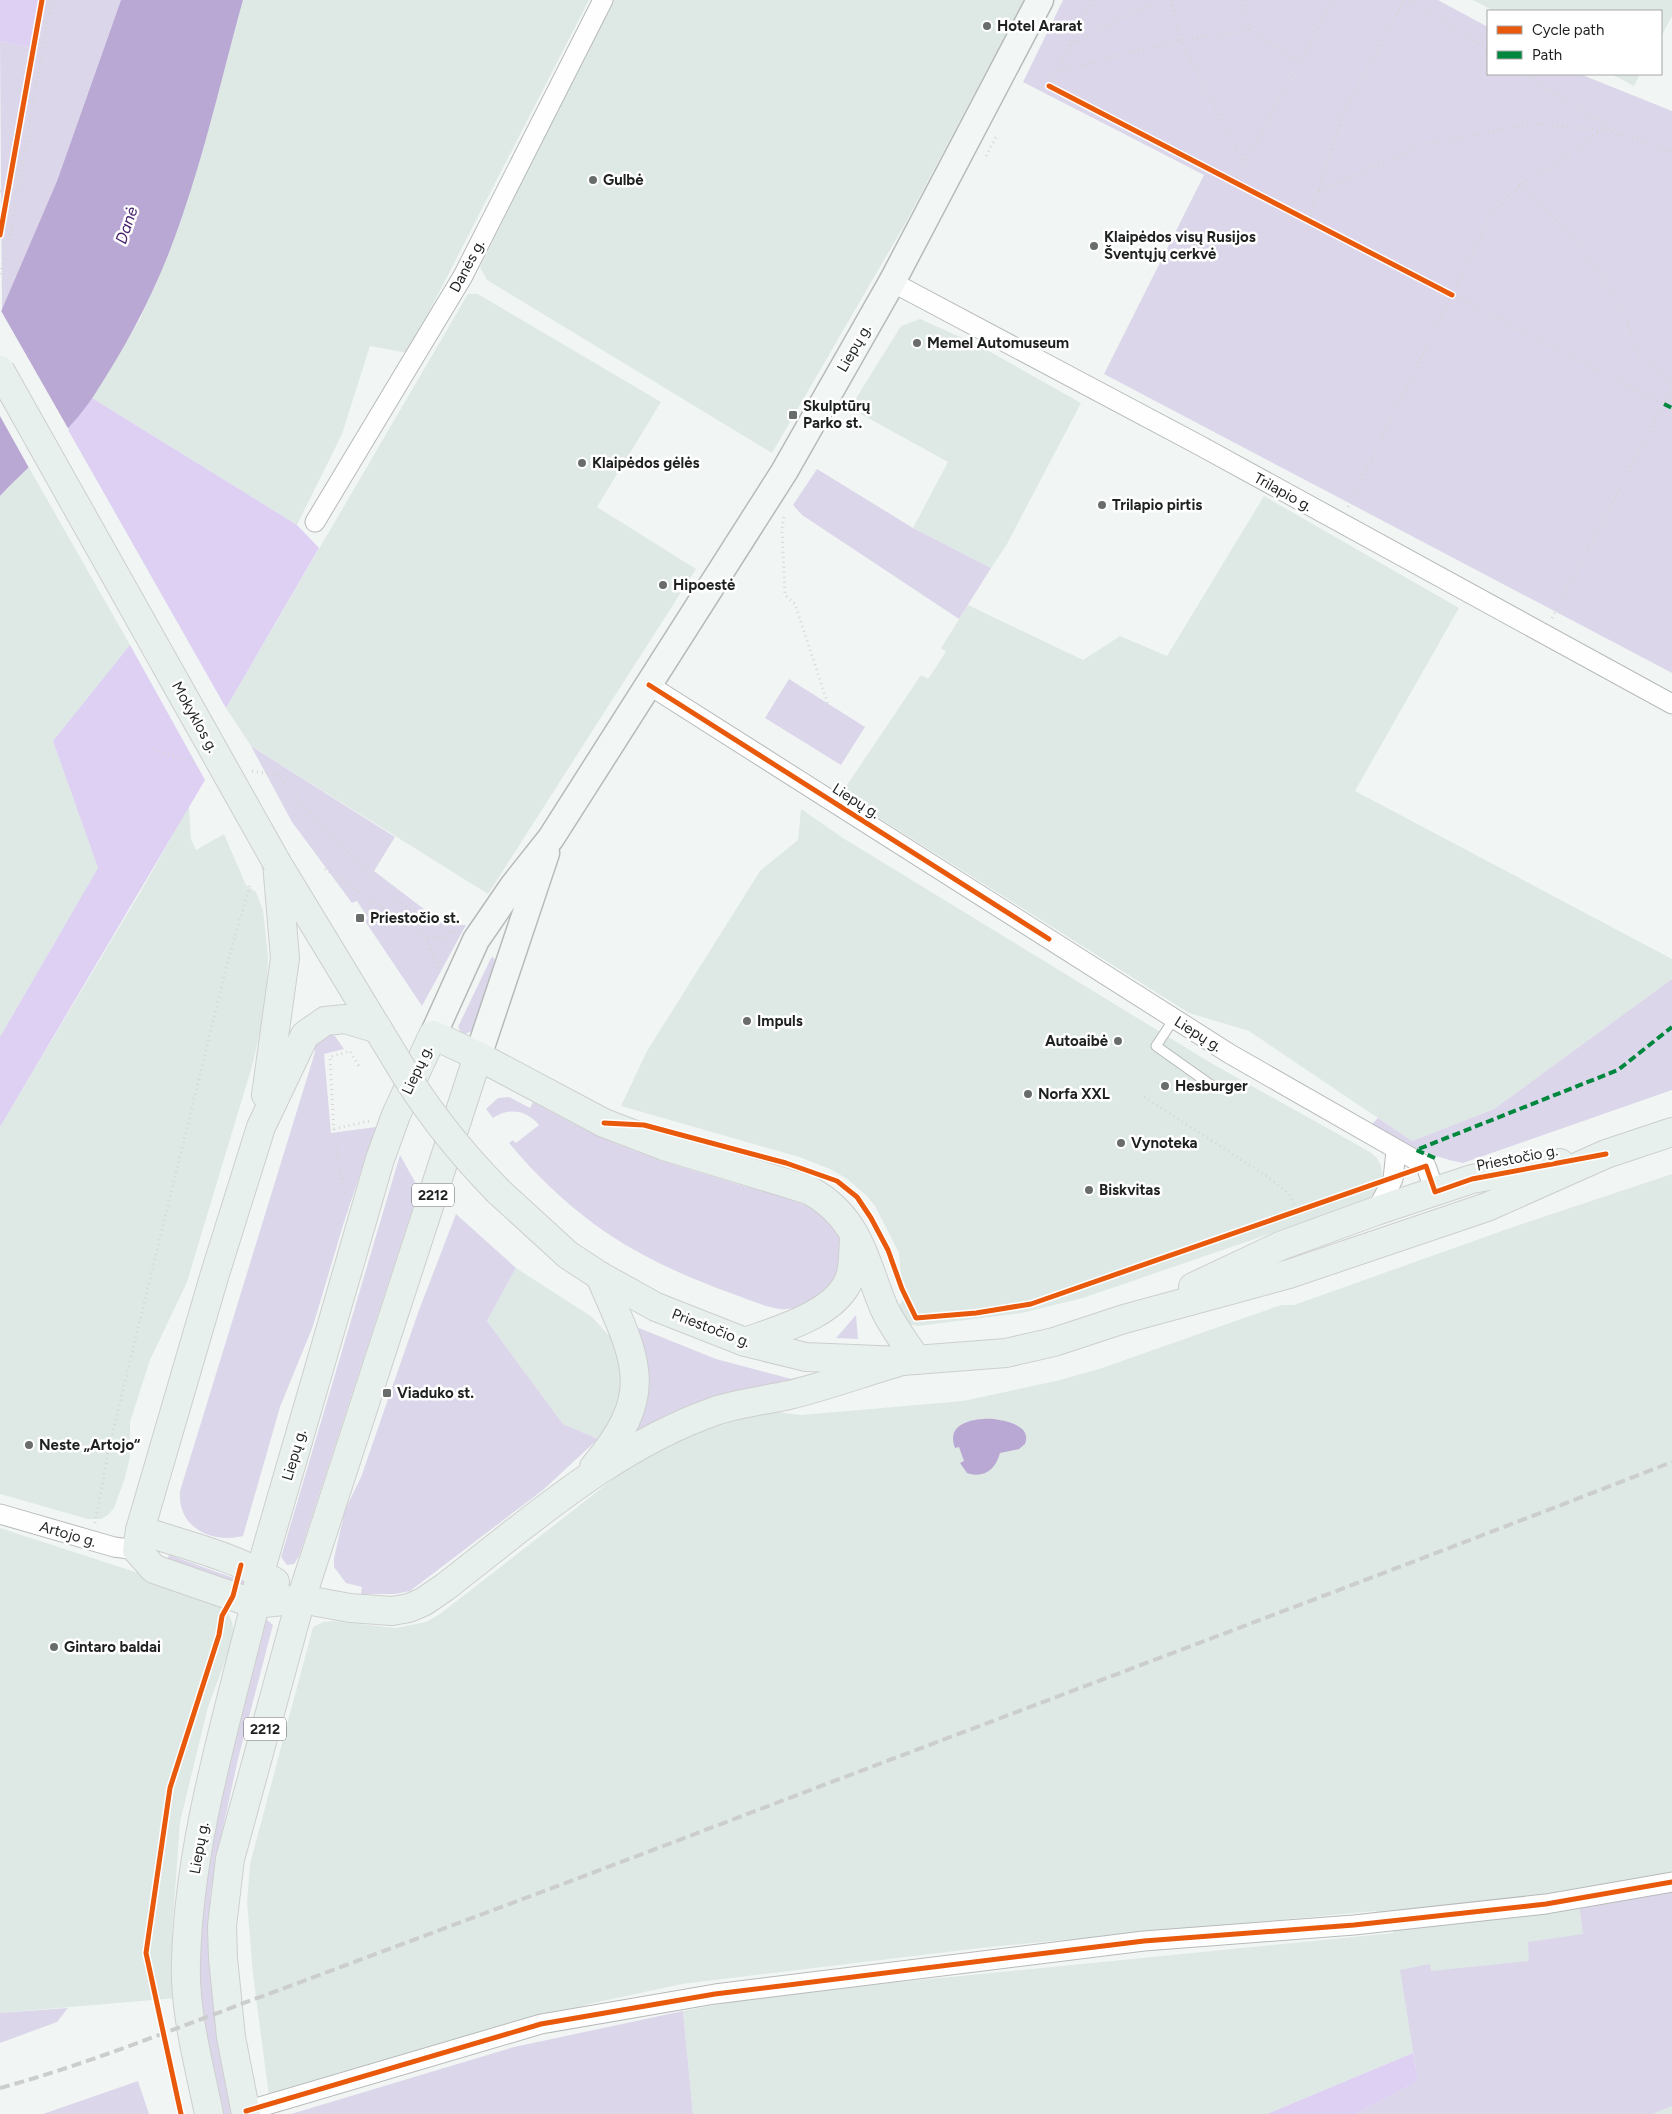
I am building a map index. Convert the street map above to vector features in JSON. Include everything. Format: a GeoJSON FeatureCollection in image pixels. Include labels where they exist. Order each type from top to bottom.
{"type":"FeatureCollection","features":[{"type":"Feature","properties":{"kind":"main road","name":"Liepų g."},"geometry":{"type":"LineString","coordinates":[[209,2114],[189,2005],[185,1962],[192,1886],[208,1797],[255,1604],[260,1572],[380,1158],[396,1115],[476,940],[513,886],[551,838],[764,505],[892,282],[1040,0]]}},
{"type":"Feature","properties":{"kind":"main road","name":"Mokyklos g."},"geometry":{"type":"LineString","coordinates":[[0,370],[278,863],[396,1059]]}},
{"type":"Feature","properties":{"kind":"main road","name":"Liepų g."},"geometry":{"type":"LineString","coordinates":[[246,2112],[226,1997],[222,1926],[225,1893],[242,1813],[301,1599],[551,838]]}},
{"type":"Feature","properties":{"kind":"main road"},"geometry":{"type":"LineString","coordinates":[[261,1126],[285,958],[278,863]]}},
{"type":"Feature","properties":{"kind":"main road"},"geometry":{"type":"LineString","coordinates":[[378,1029],[345,1019],[325,1021],[305,1035],[261,1126],[214,1277],[139,1540],[154,1569],[255,1604],[301,1599],[375,1611],[409,1608],[423,1602],[445,1587],[580,1483],[650,1442],[718,1410],[754,1400],[789,1395],[910,1361],[890,1321],[855,1234],[842,1214],[827,1200],[809,1190],[664,1146],[604,1123],[478,1056],[433,1035]]}},
{"type":"Feature","properties":{"kind":"main road","name":"Priestočio g."},"geometry":{"type":"LineString","coordinates":[[396,1059],[435,1120],[464,1157],[537,1229],[568,1255],[656,1308],[745,1342],[806,1357],[910,1361],[1006,1353],[1054,1342],[1124,1319],[1290,1274],[1487,1207],[1606,1154],[1672,1132]]}},
{"type":"Feature","properties":{"kind":"main road","name":"Priestočio g."},"geometry":{"type":"LineString","coordinates":[[1124,1319],[1280,1246],[1376,1211],[1472,1179],[1606,1154]]}},
{"type":"Feature","properties":{"kind":"main road"},"geometry":{"type":"LineString","coordinates":[[1435,1192],[1443,1222]]}},
{"type":"Feature","properties":{"kind":"main road"},"geometry":{"type":"LineString","coordinates":[[745,1342],[804,1320],[828,1306],[851,1276],[855,1234]]}},
{"type":"Feature","properties":{"kind":"main road"},"geometry":{"type":"LineString","coordinates":[[580,1483],[621,1433],[635,1392],[636,1369],[629,1344],[600,1276]]}},
{"type":"Feature","properties":{"kind":"main road"},"geometry":{"type":"LineString","coordinates":[[139,1540],[260,1572],[301,1599]]}},
{"type":"Feature","properties":{"kind":"street","name":"Danės g."},"geometry":{"type":"LineString","coordinates":[[315,522],[463,276],[603,0]]}},
{"type":"Feature","properties":{"kind":"street","name":"Trilapio g."},"geometry":{"type":"LineString","coordinates":[[892,282],[1672,704]]}},
{"type":"Feature","properties":{"kind":"street","name":"Liepų g."},"geometry":{"type":"LineString","coordinates":[[649,685],[1230,1054],[1396,1151],[1426,1166],[1435,1192]]}},
{"type":"Feature","properties":{"kind":"street"},"geometry":{"type":"LineString","coordinates":[[1376,1211],[1392,1179],[1396,1151]]}},
{"type":"Feature","properties":{"kind":"street","name":"Artojo g."},"geometry":{"type":"LineString","coordinates":[[0,1514],[92,1541],[139,1540]]}},
{"type":"Feature","properties":{"kind":"street"},"geometry":{"type":"LineString","coordinates":[[246,2112],[541,2024],[715,1994],[1144,1941],[1354,1925],[1546,1904],[1672,1882]]}},
{"type":"Feature","properties":{"kind":"lane"},"geometry":{"type":"LineString","coordinates":[[1174,1019],[1156,1046],[1211,1085]]}},
{"type":"Feature","properties":{"kind":"path"},"geometry":{"type":"LineString","coordinates":[[0,274],[9,242],[51,0]]}},
{"type":"Feature","properties":{"kind":"path"},"geometry":{"type":"LineString","coordinates":[[1049,86],[1092,0]]}},
{"type":"Feature","properties":{"kind":"path"},"geometry":{"type":"LineString","coordinates":[[1069,45],[1158,0]]}},
{"type":"Feature","properties":{"kind":"path"},"geometry":{"type":"LineString","coordinates":[[1172,0],[1180,40],[1244,163]]}},
{"type":"Feature","properties":{"kind":"path"},"geometry":{"type":"LineString","coordinates":[[1242,0],[1250,32]]}},
{"type":"Feature","properties":{"kind":"path"},"geometry":{"type":"LineString","coordinates":[[1235,182],[1298,61],[1333,0]]}},
{"type":"Feature","properties":{"kind":"path"},"geometry":{"type":"LineString","coordinates":[[1309,221],[1341,118],[1404,0]]}},
{"type":"Feature","properties":{"kind":"path"},"geometry":{"type":"LineString","coordinates":[[1410,0],[1487,49]]}},
{"type":"Feature","properties":{"kind":"path"},"geometry":{"type":"LineString","coordinates":[[1056,72],[1180,40],[1250,32],[1298,61]]}},
{"type":"Feature","properties":{"kind":"path"},"geometry":{"type":"LineString","coordinates":[[1527,75],[1615,132]]}},
{"type":"Feature","properties":{"kind":"path"},"geometry":{"type":"LineString","coordinates":[[1318,191],[1425,144],[1536,123],[1615,132],[1666,149],[1672,154]]}},
{"type":"Feature","properties":{"kind":"path"},"geometry":{"type":"LineString","coordinates":[[1340,523],[1489,219],[1520,185],[1556,164],[1600,130]]}},
{"type":"Feature","properties":{"kind":"path"},"geometry":{"type":"LineString","coordinates":[[1666,149],[1672,148]]}},
{"type":"Feature","properties":{"kind":"path"},"geometry":{"type":"LineString","coordinates":[[5,202],[8,184]]}},
{"type":"Feature","properties":{"kind":"path"},"geometry":{"type":"LineString","coordinates":[[1520,185],[1566,229],[1607,284],[1624,314],[1639,354],[1672,387],[1544,635]]}},
{"type":"Feature","properties":{"kind":"path"},"geometry":{"type":"LineString","coordinates":[[0,191],[17,197]]}},
{"type":"Feature","properties":{"kind":"path"},"geometry":{"type":"LineString","coordinates":[[1452,295],[1664,404]]}},
{"type":"Feature","properties":{"kind":"path"},"geometry":{"type":"LineString","coordinates":[[1664,404],[1672,400]]}},
{"type":"Feature","properties":{"kind":"path"},"geometry":{"type":"LineString","coordinates":[[784,518],[782,528],[785,595],[795,604],[828,704]]}},
{"type":"Feature","properties":{"kind":"path"},"geometry":{"type":"LineString","coordinates":[[154,748],[181,759],[200,762]]}},
{"type":"Feature","properties":{"kind":"path"},"geometry":{"type":"LineString","coordinates":[[248,770],[277,775],[385,894],[451,933],[485,927]]}},
{"type":"Feature","properties":{"kind":"path"},"geometry":{"type":"LineString","coordinates":[[325,869],[426,937]]}},
{"type":"Feature","properties":{"kind":"path"},"geometry":{"type":"LineString","coordinates":[[92,1541],[110,1443],[227,964],[250,886]]}},
{"type":"Feature","properties":{"kind":"path"},"geometry":{"type":"LineString","coordinates":[[361,922],[373,902]]}},
{"type":"Feature","properties":{"kind":"path"},"geometry":{"type":"LineString","coordinates":[[346,1202],[334,1129],[330,1057],[350,1051],[360,1068]]}},
{"type":"Feature","properties":{"kind":"path"},"geometry":{"type":"LineString","coordinates":[[1144,1097],[1268,1177],[1289,1194],[1298,1212]]}},
{"type":"Feature","properties":{"kind":"path"},"geometry":{"type":"LineString","coordinates":[[334,1129],[396,1115]]}},
{"type":"Feature","properties":{"kind":"path"},"geometry":{"type":"LineString","coordinates":[[1289,1215],[1308,1208]]}},
{"type":"Feature","properties":{"kind":"shaded area"},"geometry":{"type":"Polygon","coordinates":[[[0,0],[42,0],[33,48],[0,41],[0,0]]]}},
{"type":"Feature","properties":{"kind":"shaded area"},"geometry":{"type":"Polygon","coordinates":[[[42,0],[121,0],[57,181],[2,311],[0,41],[33,48],[42,0]]]}},
{"type":"Feature","properties":{"kind":"shaded area"},"geometry":{"type":"Polygon","coordinates":[[[243,0],[589,0],[408,353],[370,346],[342,434],[297,525],[92,398],[140,319],[170,250],[198,164],[243,0]]]}},
{"type":"Feature","properties":{"kind":"shaded area"},"geometry":{"type":"Polygon","coordinates":[[[612,0],[1024,0],[906,222],[772,453],[487,280],[480,267],[612,0]]]}},
{"type":"Feature","properties":{"kind":"shaded area"},"geometry":{"type":"Polygon","coordinates":[[[1063,0],[1438,0],[1487,26],[1487,75],[1582,75],[1672,111],[1672,673],[1104,374],[1204,175],[1023,82],[1063,0]]]}},
{"type":"Feature","properties":{"kind":"shaded area"},"geometry":{"type":"Polygon","coordinates":[[[1473,0],[1672,0],[1672,16],[1662,35],[1662,10],[1492,10],[1473,0]]]}},
{"type":"Feature","properties":{"kind":"shaded area"},"geometry":{"type":"Polygon","coordinates":[[[1613,75],[1640,75],[1634,86],[1613,75]]]}},
{"type":"Feature","properties":{"kind":"shaded area"},"geometry":{"type":"Polygon","coordinates":[[[468,294],[478,294],[661,402],[597,507],[696,569],[488,894],[251,746],[226,708],[468,294]]]}},
{"type":"Feature","properties":{"kind":"shaded area"},"geometry":{"type":"Polygon","coordinates":[[[920,319],[978,345],[1081,403],[1007,544],[991,568],[913,528],[948,462],[850,408],[901,326],[920,319]]]}},
{"type":"Feature","properties":{"kind":"shaded area"},"geometry":{"type":"Polygon","coordinates":[[[92,398],[297,525],[319,548],[226,708],[67,428],[92,398]]]}},
{"type":"Feature","properties":{"kind":"shaded area"},"geometry":{"type":"Polygon","coordinates":[[[28,466],[130,645],[53,741],[98,868],[0,1037],[0,496],[28,466]]]}},
{"type":"Feature","properties":{"kind":"shaded area"},"geometry":{"type":"Polygon","coordinates":[[[817,469],[913,528],[991,568],[959,619],[802,515],[793,505],[817,469]]]}},
{"type":"Feature","properties":{"kind":"shaded area"},"geometry":{"type":"Polygon","coordinates":[[[1264,496],[1459,608],[1355,791],[1672,959],[1672,979],[1494,1109],[1412,1141],[1249,1031],[1189,1013],[841,794],[921,675],[928,679],[946,652],[941,648],[968,605],[1083,660],[1120,636],[1167,656],[1264,496]]]}},
{"type":"Feature","properties":{"kind":"shaded area"},"geometry":{"type":"Polygon","coordinates":[[[130,645],[205,780],[0,1127],[0,1037],[98,868],[53,741],[130,645]]]}},
{"type":"Feature","properties":{"kind":"shaded area"},"geometry":{"type":"Polygon","coordinates":[[[789,679],[865,727],[841,765],[765,718],[789,679]]]}},
{"type":"Feature","properties":{"kind":"shaded area"},"geometry":{"type":"Polygon","coordinates":[[[251,746],[395,837],[374,871],[445,925],[466,925],[422,1006],[365,921],[368,918],[357,901],[352,903],[292,822],[251,746]]]}},
{"type":"Feature","properties":{"kind":"shaded area"},"geometry":{"type":"Polygon","coordinates":[[[189,806],[191,839],[196,850],[224,834],[246,885],[256,892],[263,910],[268,956],[266,1003],[253,1063],[187,1282],[150,1360],[130,1422],[130,1457],[125,1478],[114,1508],[108,1515],[101,1519],[88,1519],[0,1494],[0,1127],[141,891],[189,806]]]}},
{"type":"Feature","properties":{"kind":"shaded area"},"geometry":{"type":"Polygon","coordinates":[[[801,809],[843,838],[1211,1063],[1370,1152],[1377,1158],[1381,1166],[1383,1182],[1378,1190],[1368,1200],[1083,1298],[1022,1313],[918,1326],[906,1324],[896,1311],[903,1299],[899,1253],[875,1206],[867,1196],[847,1179],[830,1169],[799,1157],[621,1106],[647,1051],[760,871],[798,840],[801,809]]]}},
{"type":"Feature","properties":{"kind":"shaded area"},"geometry":{"type":"Polygon","coordinates":[[[493,957],[495,960],[472,1031],[465,1034],[458,1027],[493,957]]]}},
{"type":"Feature","properties":{"kind":"shaded area"},"geometry":{"type":"Polygon","coordinates":[[[1672,979],[1672,1090],[1463,1163],[1415,1149],[1369,1127],[1378,1118],[1412,1141],[1494,1109],[1672,979]]]}},
{"type":"Feature","properties":{"kind":"shaded area"},"geometry":{"type":"Polygon","coordinates":[[[326,1033],[335,1036],[344,1049],[324,1054],[331,1133],[376,1127],[344,1222],[313,1326],[280,1407],[243,1536],[231,1538],[208,1535],[190,1523],[184,1514],[180,1491],[315,1052],[314,1046],[326,1033]]]}},
{"type":"Feature","properties":{"kind":"shaded area"},"geometry":{"type":"Polygon","coordinates":[[[509,1097],[530,1108],[533,1102],[588,1131],[636,1151],[693,1171],[787,1198],[823,1215],[837,1232],[841,1249],[838,1267],[827,1293],[824,1290],[815,1298],[798,1307],[774,1308],[756,1303],[661,1264],[610,1235],[560,1196],[528,1165],[509,1143],[513,1140],[516,1143],[539,1125],[529,1116],[518,1112],[505,1112],[493,1118],[486,1109],[498,1098],[509,1097]]]}},
{"type":"Feature","properties":{"kind":"shaded area"},"geometry":{"type":"Polygon","coordinates":[[[400,1155],[419,1189],[299,1556],[294,1564],[287,1565],[281,1557],[400,1155]]]}},
{"type":"Feature","properties":{"kind":"shaded area"},"geometry":{"type":"Polygon","coordinates":[[[1672,1174],[1672,2114],[1355,2114],[1418,2081],[1413,2053],[1267,2114],[693,2114],[683,2011],[770,1995],[1394,1933],[1376,1911],[989,1947],[682,1984],[589,2004],[269,2096],[253,1975],[247,1902],[250,1864],[313,1627],[323,1622],[332,1621],[396,1628],[426,1622],[440,1614],[630,1466],[669,1442],[709,1423],[769,1411],[801,1415],[963,1401],[1056,1381],[1099,1369],[1281,1305],[1294,1305],[1513,1227],[1672,1174]]]}},
{"type":"Feature","properties":{"kind":"shaded area"},"geometry":{"type":"Polygon","coordinates":[[[456,1214],[516,1268],[487,1321],[563,1424],[598,1439],[543,1490],[410,1591],[395,1594],[361,1594],[362,1587],[346,1583],[334,1567],[334,1558],[345,1510],[361,1477],[419,1310],[456,1214]]]}},
{"type":"Feature","properties":{"kind":"shaded area"},"geometry":{"type":"Polygon","coordinates":[[[516,1268],[592,1317],[612,1339],[624,1384],[614,1413],[598,1439],[563,1424],[487,1321],[516,1268]]]}},
{"type":"Feature","properties":{"kind":"shaded area"},"geometry":{"type":"Polygon","coordinates":[[[856,1315],[858,1339],[836,1338],[856,1315]]]}},
{"type":"Feature","properties":{"kind":"shaded area"},"geometry":{"type":"Polygon","coordinates":[[[639,1328],[716,1359],[799,1381],[635,1433],[645,1405],[649,1382],[647,1360],[637,1331],[639,1328]]]}},
{"type":"Feature","properties":{"kind":"shaded area"},"geometry":{"type":"Polygon","coordinates":[[[0,1528],[194,1591],[213,1599],[227,1611],[232,1622],[234,1633],[231,1645],[208,1707],[180,1822],[172,1933],[177,1998],[0,2013],[0,1528]]]}},
{"type":"Feature","properties":{"kind":"shaded area"},"geometry":{"type":"Polygon","coordinates":[[[169,1555],[248,1583],[243,1588],[173,1562],[167,1559],[169,1555]]]}},
{"type":"Feature","properties":{"kind":"shaded area"},"geometry":{"type":"Polygon","coordinates":[[[266,1619],[273,1625],[238,1759],[210,1897],[211,1984],[233,2114],[222,2114],[210,2061],[202,2006],[198,1938],[208,1852],[262,1623],[266,1619]]]}},
{"type":"Feature","properties":{"kind":"shaded area"},"geometry":{"type":"Polygon","coordinates":[[[1672,1889],[1672,2106],[1652,2114],[1355,2114],[1418,2081],[1400,1970],[1430,1964],[1431,1971],[1529,1961],[1528,1942],[1583,1934],[1579,1904],[1672,1889]]]}},
{"type":"Feature","properties":{"kind":"shaded area"},"geometry":{"type":"Polygon","coordinates":[[[68,2008],[57,2022],[0,2043],[0,2013],[68,2008]]]}},
{"type":"Feature","properties":{"kind":"shaded area"},"geometry":{"type":"Polygon","coordinates":[[[683,2011],[693,2114],[291,2114],[514,2047],[683,2011]]]}},
{"type":"Feature","properties":{"kind":"shaded area"},"geometry":{"type":"Polygon","coordinates":[[[1413,2053],[1418,2081],[1355,2114],[1267,2114],[1413,2053]]]}},
{"type":"Feature","properties":{"kind":"shaded area"},"geometry":{"type":"Polygon","coordinates":[[[138,2081],[149,2114],[43,2114],[138,2081]]]}},
{"type":"Feature","properties":{"kind":"water","name":"Danė"},"geometry":{"type":"Polygon","coordinates":[[[121,0],[243,0],[210,126],[191,189],[170,250],[145,307],[115,362],[83,411],[0,496],[0,314],[57,181],[121,0]]]}},
{"type":"Feature","properties":{"kind":"water"},"geometry":{"type":"Polygon","coordinates":[[[979,1419],[994,1419],[1017,1425],[1022,1429],[1026,1438],[1025,1444],[1019,1449],[1000,1453],[996,1464],[984,1474],[973,1475],[967,1473],[960,1463],[964,1461],[959,1447],[955,1448],[954,1432],[964,1423],[979,1419]]]}},
{"type":"Feature","properties":{"kind":"pier"},"geometry":{"type":"Polygon","coordinates":[[[0,309],[69,430],[29,468],[0,416],[0,309]]]}},
{"type":"Feature","properties":{"kind":"railway"},"geometry":{"type":"LineString","coordinates":[[0,2088],[136,2044],[1295,1607],[1672,1462]]}},
{"type":"Feature","properties":{"kind":"marked path"},"geometry":{"type":"LineString","coordinates":[[1664,404],[1672,408]]}},
{"type":"Feature","properties":{"kind":"marked path"},"geometry":{"type":"LineString","coordinates":[[1435,1158],[1416,1150],[1618,1070],[1672,1027]]}},
{"type":"Feature","properties":{"kind":"cycle path"},"geometry":{"type":"LineString","coordinates":[[0,235],[42,0]]}},
{"type":"Feature","properties":{"kind":"cycle path"},"geometry":{"type":"LineString","coordinates":[[1049,86],[1452,295]]}},
{"type":"Feature","properties":{"kind":"cycle path"},"geometry":{"type":"LineString","coordinates":[[649,685],[1049,939]]}},
{"type":"Feature","properties":{"kind":"cycle path"},"geometry":{"type":"LineString","coordinates":[[604,1123],[644,1125],[786,1163],[837,1181],[857,1197],[871,1218],[888,1250],[902,1289],[916,1318],[976,1313],[1031,1304],[1426,1166],[1435,1192],[1472,1179],[1606,1154]]}},
{"type":"Feature","properties":{"kind":"cycle path"},"geometry":{"type":"LineString","coordinates":[[181,2114],[146,1953],[170,1788],[219,1635],[222,1616],[233,1596],[241,1565]]}},
{"type":"Feature","properties":{"kind":"cycle path"},"geometry":{"type":"LineString","coordinates":[[246,2111],[541,2024],[715,1994],[1144,1941],[1354,1925],[1546,1904],[1672,1882]]}},
{"type":"Feature","properties":{"kind":"place","name":"Hotel Ararat"},"geometry":{"type":"Point","coordinates":[987,26]}},
{"type":"Feature","properties":{"kind":"place","name":"Gulbė"},"geometry":{"type":"Point","coordinates":[593,180]}},
{"type":"Feature","properties":{"kind":"place","name":"Klaipėdos visų Rusijos Šventųjų cerkvė"},"geometry":{"type":"Point","coordinates":[1094,246]}},
{"type":"Feature","properties":{"kind":"place","name":"Memel Automuseum"},"geometry":{"type":"Point","coordinates":[917,343]}},
{"type":"Feature","properties":{"kind":"place","name":"Skulptūrų Parko st."},"geometry":{"type":"Point","coordinates":[793,415]}},
{"type":"Feature","properties":{"kind":"place","name":"Klaipėdos gėlės"},"geometry":{"type":"Point","coordinates":[582,463]}},
{"type":"Feature","properties":{"kind":"place","name":"Trilapio pirtis"},"geometry":{"type":"Point","coordinates":[1102,505]}},
{"type":"Feature","properties":{"kind":"place","name":"Hipoestė"},"geometry":{"type":"Point","coordinates":[663,585]}},
{"type":"Feature","properties":{"kind":"place","name":"Priestočio st."},"geometry":{"type":"Point","coordinates":[360,918]}},
{"type":"Feature","properties":{"kind":"place","name":"Impuls"},"geometry":{"type":"Point","coordinates":[747,1021]}},
{"type":"Feature","properties":{"kind":"place","name":"Autoaibė"},"geometry":{"type":"Point","coordinates":[1118,1041]}},
{"type":"Feature","properties":{"kind":"place","name":"Hesburger"},"geometry":{"type":"Point","coordinates":[1165,1086]}},
{"type":"Feature","properties":{"kind":"place","name":"Norfa XXL"},"geometry":{"type":"Point","coordinates":[1028,1094]}},
{"type":"Feature","properties":{"kind":"place","name":"Vynoteka"},"geometry":{"type":"Point","coordinates":[1121,1143]}},
{"type":"Feature","properties":{"kind":"place","name":"Biskvitas"},"geometry":{"type":"Point","coordinates":[1089,1190]}},
{"type":"Feature","properties":{"kind":"place","name":"Viaduko st."},"geometry":{"type":"Point","coordinates":[387,1393]}},
{"type":"Feature","properties":{"kind":"place","name":"Neste „Artojo“"},"geometry":{"type":"Point","coordinates":[29,1445]}},
{"type":"Feature","properties":{"kind":"place","name":"Gintaro baldai"},"geometry":{"type":"Point","coordinates":[54,1647]}}]}
